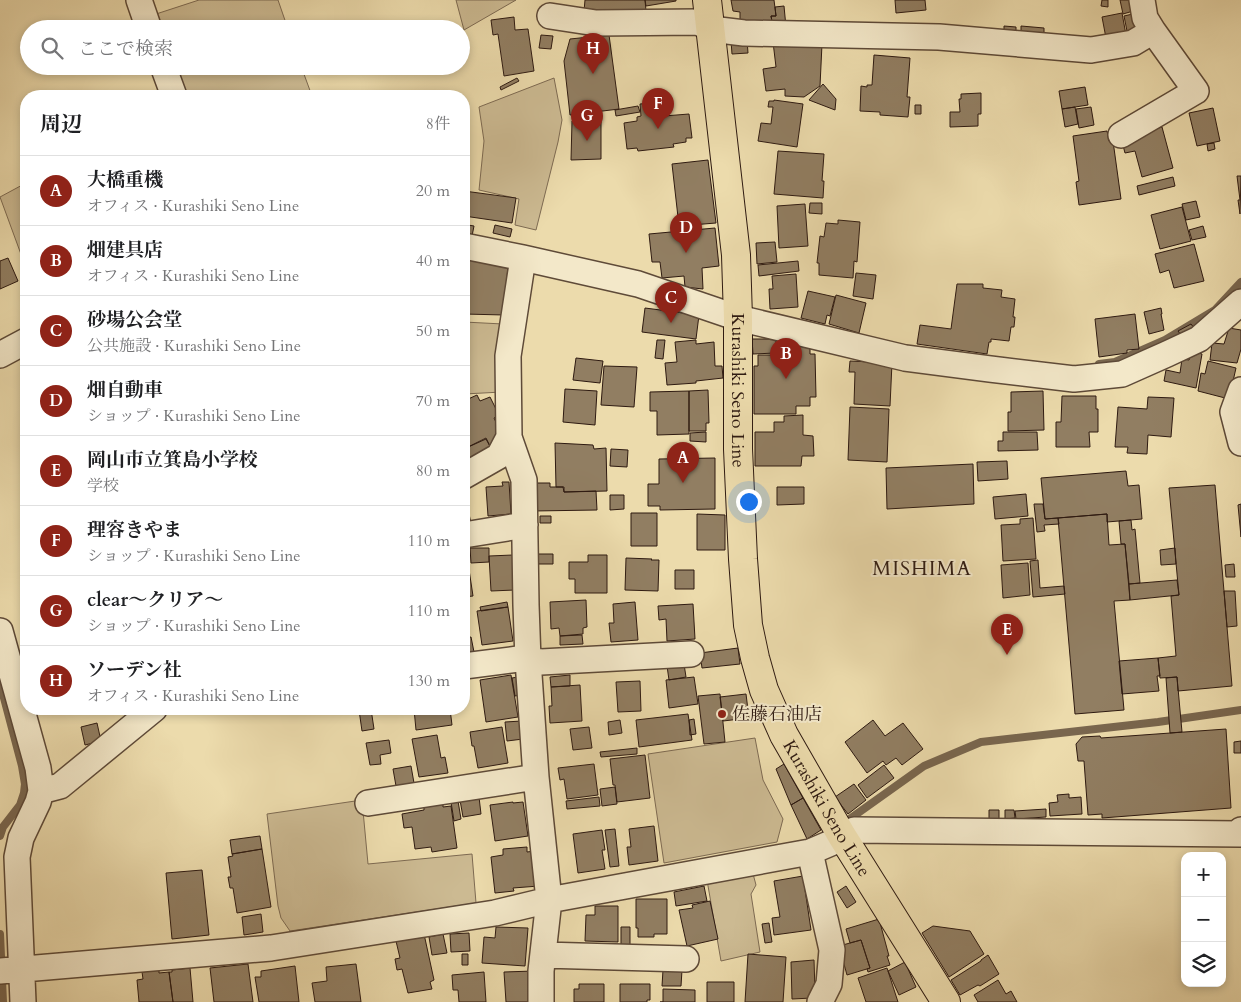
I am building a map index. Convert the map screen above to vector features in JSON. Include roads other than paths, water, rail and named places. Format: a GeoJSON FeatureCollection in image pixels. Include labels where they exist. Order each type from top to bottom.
{"type":"FeatureCollection","features":[{"type":"Feature","properties":{"kind":"main road","name":"Kurashiki Seno Line"},"geometry":{"type":"LineString","coordinates":[[708,0],[736,255],[738,449],[743,559],[748,625],[755,658],[764,690],[784,735],[842,836],[946,1002]]}},
{"type":"Feature","properties":{"kind":"street"},"geometry":{"type":"LineString","coordinates":[[139,0],[146,20]]}},
{"type":"Feature","properties":{"kind":"street"},"geometry":{"type":"LineString","coordinates":[[1121,135],[1196,91],[1152,31],[1146,18],[1142,0]]}},
{"type":"Feature","properties":{"kind":"street"},"geometry":{"type":"LineString","coordinates":[[550,16],[596,23],[698,22],[711,29],[744,33],[939,38],[1091,50],[1133,43],[1152,31]]}},
{"type":"Feature","properties":{"kind":"street"},"geometry":{"type":"LineString","coordinates":[[166,75],[172,90]]}},
{"type":"Feature","properties":{"kind":"street"},"geometry":{"type":"LineString","coordinates":[[470,247],[638,284],[738,318],[905,358],[1074,379],[1122,374],[1167,354],[1199,339],[1241,302]]}},
{"type":"Feature","properties":{"kind":"street"},"geometry":{"type":"LineString","coordinates":[[523,258],[508,356],[509,437],[524,480],[528,660],[536,777],[548,893],[541,971],[541,1002]]}},
{"type":"Feature","properties":{"kind":"street"},"geometry":{"type":"LineString","coordinates":[[0,355],[20,344]]}},
{"type":"Feature","properties":{"kind":"street"},"geometry":{"type":"LineString","coordinates":[[1241,390],[1233,412],[1241,443]]}},
{"type":"Feature","properties":{"kind":"street"},"geometry":{"type":"LineString","coordinates":[[470,473],[500,456],[509,437]]}},
{"type":"Feature","properties":{"kind":"street"},"geometry":{"type":"LineString","coordinates":[[470,535],[525,524]]}},
{"type":"Feature","properties":{"kind":"street"},"geometry":{"type":"LineString","coordinates":[[0,631],[20,703]]}},
{"type":"Feature","properties":{"kind":"street"},"geometry":{"type":"LineString","coordinates":[[470,665],[518,659],[541,662],[691,654]]}},
{"type":"Feature","properties":{"kind":"street"},"geometry":{"type":"LineString","coordinates":[[23,715],[38,768],[41,791],[38,802],[20,838],[17,858],[10,970],[23,1002]]}},
{"type":"Feature","properties":{"kind":"street"},"geometry":{"type":"LineString","coordinates":[[41,791],[60,786],[147,715]]}},
{"type":"Feature","properties":{"kind":"street"},"geometry":{"type":"LineString","coordinates":[[368,803],[536,777]]}},
{"type":"Feature","properties":{"kind":"street"},"geometry":{"type":"LineString","coordinates":[[10,970],[271,948],[496,913],[548,893],[810,852],[854,830],[1240,834],[1241,830]]}},
{"type":"Feature","properties":{"kind":"street"},"geometry":{"type":"LineString","coordinates":[[810,852],[832,950],[829,984],[820,1002]]}},
{"type":"Feature","properties":{"kind":"street"},"geometry":{"type":"LineString","coordinates":[[543,955],[686,959]]}},
{"type":"Feature","properties":{"kind":"waterway"},"geometry":{"type":"LineString","coordinates":[[1099,364],[1115,362],[1165,340],[1215,310],[1241,282]]}},
{"type":"Feature","properties":{"kind":"waterway"},"geometry":{"type":"LineString","coordinates":[[0,683],[25,784],[20,805],[3,827],[0,836]]}},
{"type":"Feature","properties":{"kind":"waterway"},"geometry":{"type":"LineString","coordinates":[[851,818],[924,766],[981,742],[1158,722],[1241,710]]}},
{"type":"Feature","properties":{"kind":"waterway"},"geometry":{"type":"LineString","coordinates":[[0,934],[3,1002]]}},
{"type":"Feature","properties":{"kind":"place","name":"ソーデン社"},"geometry":{"type":"Point","coordinates":[593,74]}},
{"type":"Feature","properties":{"kind":"place","name":"理容きやま"},"geometry":{"type":"Point","coordinates":[658,129]}},
{"type":"Feature","properties":{"kind":"place","name":"clear～クリア～"},"geometry":{"type":"Point","coordinates":[587,141]}},
{"type":"Feature","properties":{"kind":"place","name":"畑自動車"},"geometry":{"type":"Point","coordinates":[686,253]}},
{"type":"Feature","properties":{"kind":"place","name":"砂場公会堂"},"geometry":{"type":"Point","coordinates":[671,323]}},
{"type":"Feature","properties":{"kind":"place","name":"畑建具店"},"geometry":{"type":"Point","coordinates":[786,379]}},
{"type":"Feature","properties":{"kind":"place","name":"大橋重機"},"geometry":{"type":"Point","coordinates":[683,483]}},
{"type":"Feature","properties":{"kind":"place","name":"岡山市立箕島小学校"},"geometry":{"type":"Point","coordinates":[1007,655]}},
{"type":"Feature","properties":{"kind":"place","name":"佐藤石油店"},"geometry":{"type":"Point","coordinates":[722,714]}},
{"type":"Feature","properties":{"kind":"district","name":"MISHIMA"},"geometry":{"type":"Point","coordinates":[922,568]}}]}
